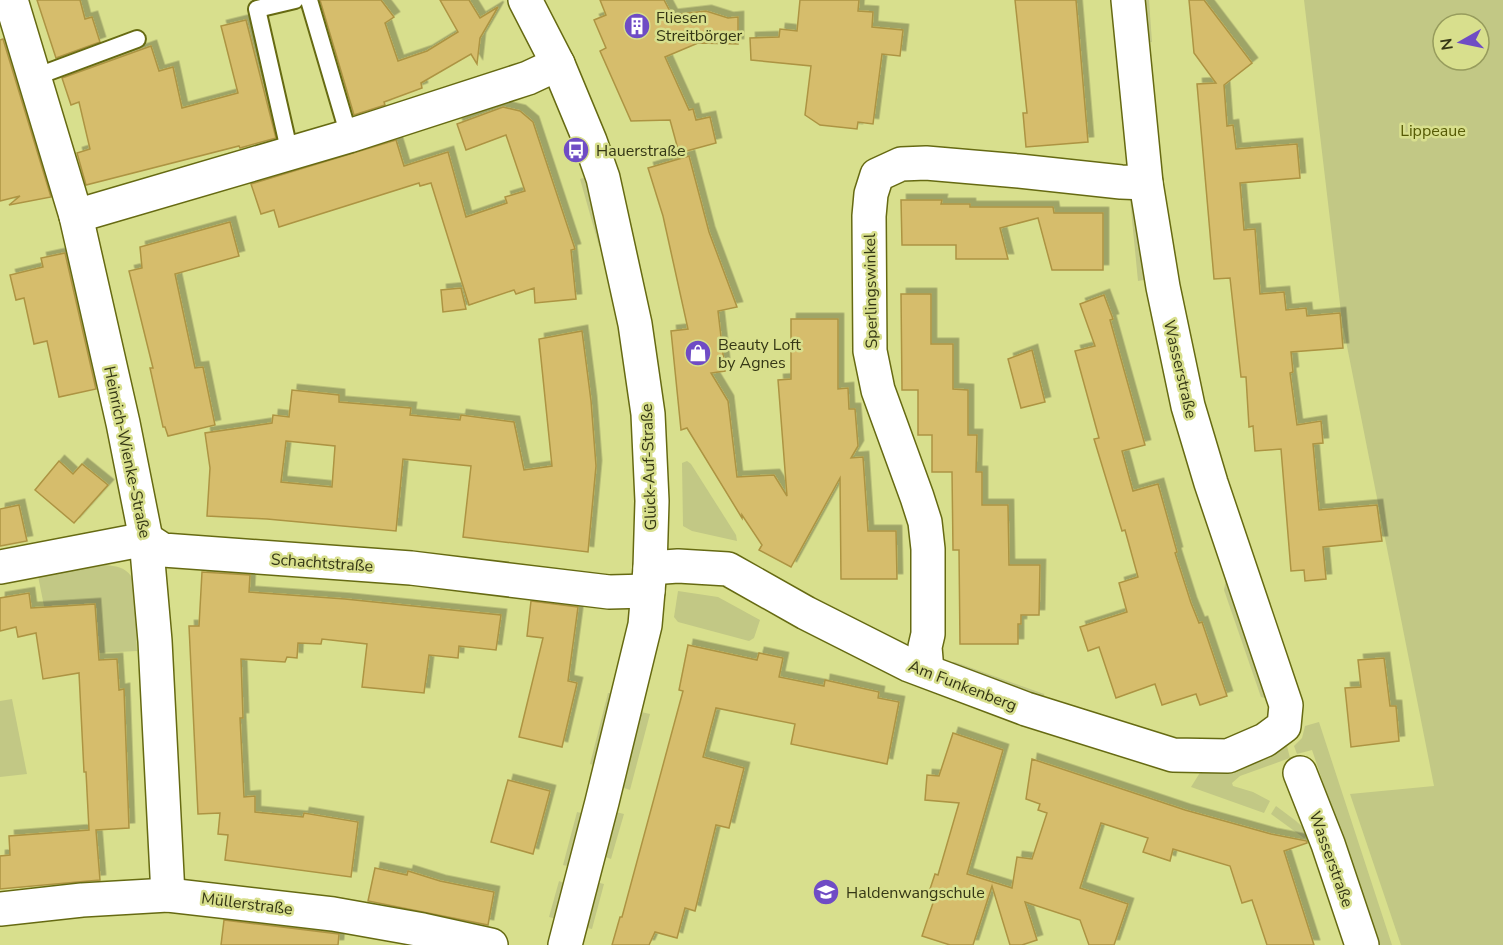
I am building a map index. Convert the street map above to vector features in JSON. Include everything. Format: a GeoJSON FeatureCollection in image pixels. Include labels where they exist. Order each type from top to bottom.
{"type":"FeatureCollection","features":[{"type":"Feature","properties":{"kind":"street","name":"Glück-Auf-Straße"},"geometry":{"type":"LineString","coordinates":[[525,0],[558,64],[603,178],[635,324],[648,414],[652,501],[645,625],[565,945]]}},
{"type":"Feature","properties":{"kind":"street","name":"Wasserstraße"},"geometry":{"type":"LineString","coordinates":[[1128,0],[1146,183],[1163,287],[1188,406],[1211,483],[1286,705],[1284,726]]}},
{"type":"Feature","properties":{"kind":"street","name":"Heinrich-Wienke-Straße"},"geometry":{"type":"LineString","coordinates":[[9,16],[35,77],[76,216],[123,423],[146,539],[168,895]]}},
{"type":"Feature","properties":{"kind":"street"},"geometry":{"type":"LineString","coordinates":[[76,216],[349,136],[528,78],[558,64]]}},
{"type":"Feature","properties":{"kind":"street","name":"Sperlingswinkel"},"geometry":{"type":"LineString","coordinates":[[927,671],[925,647],[928,634],[928,549],[925,522],[878,390],[870,351],[869,216],[871,194],[877,175],[901,164],[926,164],[1146,183]]}},
{"type":"Feature","properties":{"kind":"street"},"geometry":{"type":"LineString","coordinates":[[0,567],[146,539]]}},
{"type":"Feature","properties":{"kind":"street","name":"Schachtstraße"},"geometry":{"type":"LineString","coordinates":[[146,539],[163,550],[411,568],[609,592],[649,580]]}},
{"type":"Feature","properties":{"kind":"street","name":"Am Funkenberg"},"geometry":{"type":"LineString","coordinates":[[649,580],[678,566],[728,569],[806,613],[909,665],[1026,709],[1173,755],[1228,756],[1265,740],[1284,726]]}},
{"type":"Feature","properties":{"kind":"street","name":"Wasserstraße"},"geometry":{"type":"LineString","coordinates":[[1300,773],[1328,844],[1362,945]]}},
{"type":"Feature","properties":{"kind":"street","name":"Müllerstraße"},"geometry":{"type":"LineString","coordinates":[[0,909],[82,900],[168,895],[333,914],[491,945]]}},
{"type":"Feature","properties":{"kind":"lane"},"geometry":{"type":"LineString","coordinates":[[290,154],[257,9],[296,0]]}},
{"type":"Feature","properties":{"kind":"lane"},"geometry":{"type":"LineString","coordinates":[[309,0],[349,136]]}},
{"type":"Feature","properties":{"kind":"lane"},"geometry":{"type":"LineString","coordinates":[[35,77],[137,39]]}},
{"type":"Feature","properties":{"kind":"green space"},"geometry":{"type":"Polygon","coordinates":[[[1140,0],[1149,0],[1152,42],[1144,43],[1140,0]]]}},
{"type":"Feature","properties":{"kind":"green space","name":"Lippeaue"},"geometry":{"type":"Polygon","coordinates":[[[1304,0],[1503,0],[1503,945],[1401,945],[1350,794],[1434,786],[1342,321],[1304,0]]]}},
{"type":"Feature","properties":{"kind":"green space"},"geometry":{"type":"Polygon","coordinates":[[[586,177],[606,245],[599,246],[580,179],[586,177]]]}},
{"type":"Feature","properties":{"kind":"green space"},"geometry":{"type":"Polygon","coordinates":[[[1130,199],[1137,202],[1149,279],[1138,281],[1130,199]]]}},
{"type":"Feature","properties":{"kind":"green space"},"geometry":{"type":"Polygon","coordinates":[[[687,461],[736,535],[737,541],[692,531],[683,526],[682,463],[687,461]]]}},
{"type":"Feature","properties":{"kind":"green space"},"geometry":{"type":"Polygon","coordinates":[[[106,565],[123,569],[131,576],[136,601],[137,651],[79,654],[78,640],[98,639],[96,604],[69,605],[70,628],[47,621],[38,576],[106,565]]]}},
{"type":"Feature","properties":{"kind":"green space"},"geometry":{"type":"Polygon","coordinates":[[[1226,579],[1269,696],[1265,698],[1261,697],[1224,590],[1226,579]]]}},
{"type":"Feature","properties":{"kind":"green space"},"geometry":{"type":"Polygon","coordinates":[[[678,591],[718,597],[760,620],[754,638],[749,641],[678,622],[674,617],[678,591]]]}},
{"type":"Feature","properties":{"kind":"green space"},"geometry":{"type":"Polygon","coordinates":[[[946,662],[955,662],[1044,694],[1044,703],[946,662]]]}},
{"type":"Feature","properties":{"kind":"green space"},"geometry":{"type":"Polygon","coordinates":[[[608,693],[614,693],[598,766],[590,764],[608,693]]]}},
{"type":"Feature","properties":{"kind":"green space"},"geometry":{"type":"Polygon","coordinates":[[[12,699],[27,774],[0,777],[0,701],[12,699]]]}},
{"type":"Feature","properties":{"kind":"green space"},"geometry":{"type":"Polygon","coordinates":[[[641,712],[650,714],[630,790],[621,787],[641,712]]]}},
{"type":"Feature","properties":{"kind":"green space"},"geometry":{"type":"Polygon","coordinates":[[[1319,722],[1392,945],[1378,945],[1312,750],[1297,754],[1294,746],[1302,738],[1305,726],[1319,722]]]}},
{"type":"Feature","properties":{"kind":"green space"},"geometry":{"type":"Polygon","coordinates":[[[1287,746],[1290,758],[1240,776],[1232,783],[1233,786],[1253,792],[1270,801],[1264,813],[1191,787],[1201,771],[1233,766],[1287,746]]]}},
{"type":"Feature","properties":{"kind":"green space"},"geometry":{"type":"Polygon","coordinates":[[[1276,806],[1309,833],[1307,837],[1304,838],[1271,814],[1276,806]]]}},
{"type":"Feature","properties":{"kind":"green space"},"geometry":{"type":"Polygon","coordinates":[[[577,812],[585,814],[571,867],[563,865],[577,812]]]}},
{"type":"Feature","properties":{"kind":"green space"},"geometry":{"type":"Polygon","coordinates":[[[616,812],[624,814],[611,859],[603,856],[616,812]]]}},
{"type":"Feature","properties":{"kind":"green space"},"geometry":{"type":"Polygon","coordinates":[[[559,881],[566,884],[557,919],[549,917],[559,881]]]}},
{"type":"Feature","properties":{"kind":"green space"},"geometry":{"type":"Polygon","coordinates":[[[596,882],[604,884],[592,929],[583,927],[596,882]]]}},
{"type":"Feature","properties":{"kind":"building"},"geometry":{"type":"Polygon","coordinates":[[[37,0],[80,0],[85,19],[92,17],[100,42],[56,58],[37,0]]]}},
{"type":"Feature","properties":{"kind":"building"},"geometry":{"type":"Polygon","coordinates":[[[320,0],[381,0],[394,17],[385,23],[398,61],[427,51],[458,32],[440,0],[469,0],[480,18],[498,7],[480,38],[477,64],[471,54],[421,83],[422,88],[384,102],[385,105],[354,115],[320,0]]]}},
{"type":"Feature","properties":{"kind":"building"},"geometry":{"type":"Polygon","coordinates":[[[600,0],[664,0],[672,15],[706,11],[728,18],[738,17],[738,44],[698,43],[665,57],[689,110],[693,109],[696,120],[710,117],[716,143],[679,153],[670,120],[631,121],[600,51],[606,48],[594,20],[606,15],[600,0]]]}},
{"type":"Feature","properties":{"kind":"building"},"geometry":{"type":"Polygon","coordinates":[[[800,0],[859,0],[858,11],[873,12],[872,27],[903,30],[900,56],[882,54],[873,124],[858,122],[857,129],[820,125],[805,115],[811,66],[751,60],[750,38],[779,37],[780,29],[797,31],[800,0]]]}},
{"type":"Feature","properties":{"kind":"building"},"geometry":{"type":"Polygon","coordinates":[[[1015,0],[1076,0],[1088,142],[1026,147],[1023,113],[1027,113],[1015,0]]]}},
{"type":"Feature","properties":{"kind":"building"},"geometry":{"type":"Polygon","coordinates":[[[1189,0],[1204,0],[1252,63],[1224,85],[1227,126],[1233,125],[1236,149],[1297,144],[1300,178],[1240,183],[1244,230],[1255,229],[1260,294],[1284,292],[1286,310],[1306,308],[1307,316],[1340,313],[1343,348],[1291,352],[1293,372],[1290,373],[1297,425],[1321,421],[1323,443],[1313,444],[1319,510],[1377,505],[1382,541],[1323,547],[1326,579],[1305,581],[1304,570],[1291,571],[1281,449],[1255,451],[1253,426],[1249,427],[1246,377],[1241,377],[1230,278],[1214,279],[1197,84],[1216,83],[1194,53],[1189,0]]]}},
{"type":"Feature","properties":{"kind":"building"},"geometry":{"type":"Polygon","coordinates":[[[246,20],[276,138],[86,185],[77,153],[90,149],[79,102],[71,105],[62,78],[151,46],[159,71],[173,67],[182,108],[238,93],[221,26],[246,20]]]}},
{"type":"Feature","properties":{"kind":"building"},"geometry":{"type":"Polygon","coordinates":[[[3,39],[51,197],[9,205],[20,196],[0,201],[0,40],[3,39]]]}},
{"type":"Feature","properties":{"kind":"building"},"geometry":{"type":"Polygon","coordinates":[[[503,107],[520,111],[533,122],[575,249],[571,250],[576,299],[535,303],[534,288],[516,294],[514,290],[469,305],[431,183],[420,186],[419,183],[279,227],[274,210],[261,214],[251,184],[396,140],[404,166],[448,152],[466,217],[507,203],[505,197],[525,191],[506,135],[466,150],[457,124],[503,107]]]}},
{"type":"Feature","properties":{"kind":"building"},"geometry":{"type":"Polygon","coordinates":[[[689,156],[709,232],[737,307],[718,311],[725,371],[711,373],[728,401],[737,477],[774,475],[787,496],[778,380],[791,379],[791,319],[838,319],[838,389],[848,388],[849,409],[855,409],[858,446],[851,458],[863,457],[868,531],[896,531],[897,579],[841,579],[840,478],[791,567],[759,550],[762,545],[742,515],[742,518],[687,428],[681,430],[671,331],[688,329],[663,216],[648,168],[689,156]]]}},
{"type":"Feature","properties":{"kind":"building"},"geometry":{"type":"Polygon","coordinates":[[[901,200],[942,200],[941,204],[970,204],[970,207],[1053,207],[1054,213],[1103,213],[1103,270],[1052,270],[1038,218],[1000,228],[1008,259],[956,259],[956,245],[902,245],[901,200]]]}},
{"type":"Feature","properties":{"kind":"building"},"geometry":{"type":"Polygon","coordinates":[[[230,222],[239,256],[175,274],[195,368],[203,367],[215,425],[168,436],[163,427],[150,368],[153,368],[129,271],[142,268],[140,247],[230,222]]]}},
{"type":"Feature","properties":{"kind":"building"},"geometry":{"type":"Polygon","coordinates":[[[65,253],[96,389],[59,397],[47,341],[34,344],[24,298],[16,300],[10,275],[43,267],[41,258],[65,253]]]}},
{"type":"Feature","properties":{"kind":"building"},"geometry":{"type":"Polygon","coordinates":[[[461,288],[466,309],[443,312],[441,290],[461,288]]]}},
{"type":"Feature","properties":{"kind":"building"},"geometry":{"type":"Polygon","coordinates":[[[901,294],[931,294],[931,344],[953,344],[953,389],[968,390],[968,435],[977,435],[976,472],[982,472],[982,505],[1008,505],[1009,565],[1040,565],[1039,615],[1021,615],[1021,624],[1018,624],[1018,644],[960,644],[959,550],[953,550],[952,472],[932,472],[932,435],[918,435],[918,390],[902,390],[901,294]]]}},
{"type":"Feature","properties":{"kind":"building"},"geometry":{"type":"Polygon","coordinates":[[[1104,295],[1113,319],[1110,320],[1145,445],[1122,451],[1133,491],[1158,484],[1177,552],[1175,553],[1191,603],[1199,623],[1202,622],[1227,696],[1200,705],[1196,694],[1162,705],[1155,684],[1116,698],[1099,647],[1088,651],[1080,627],[1127,612],[1119,583],[1138,577],[1125,530],[1122,531],[1094,439],[1099,438],[1075,351],[1095,346],[1080,304],[1104,295]]]}},
{"type":"Feature","properties":{"kind":"building"},"geometry":{"type":"Polygon","coordinates":[[[582,331],[596,466],[588,552],[463,537],[471,466],[403,459],[396,531],[207,516],[210,468],[205,433],[272,423],[273,415],[289,417],[292,390],[339,395],[339,402],[411,408],[410,415],[460,420],[461,415],[514,422],[524,470],[552,466],[539,339],[582,331]],[[286,441],[281,482],[332,487],[335,446],[286,441]]]}},
{"type":"Feature","properties":{"kind":"building"},"geometry":{"type":"Polygon","coordinates":[[[1032,350],[1045,402],[1021,408],[1008,359],[1032,350]]]}},
{"type":"Feature","properties":{"kind":"building"},"geometry":{"type":"Polygon","coordinates":[[[59,461],[73,474],[82,464],[108,485],[74,523],[35,490],[59,461]]]}},
{"type":"Feature","properties":{"kind":"building"},"geometry":{"type":"Polygon","coordinates":[[[19,505],[27,541],[0,546],[0,509],[19,505]]]}},
{"type":"Feature","properties":{"kind":"building"},"geometry":{"type":"Polygon","coordinates":[[[202,572],[250,575],[249,592],[501,615],[496,650],[459,646],[458,658],[429,655],[424,693],[362,687],[367,644],[322,639],[321,644],[298,643],[297,658],[287,657],[285,662],[241,659],[243,718],[240,718],[244,797],[255,796],[255,812],[303,817],[304,813],[358,822],[351,877],[225,860],[228,835],[218,834],[220,813],[198,814],[189,626],[199,626],[202,572]]]}},
{"type":"Feature","properties":{"kind":"building"},"geometry":{"type":"Polygon","coordinates":[[[29,593],[31,608],[95,604],[99,660],[117,659],[119,690],[124,689],[129,828],[96,830],[100,880],[0,889],[0,856],[10,855],[9,836],[89,830],[79,673],[43,679],[36,633],[18,637],[16,627],[0,631],[0,598],[29,593]]]}},
{"type":"Feature","properties":{"kind":"building"},"geometry":{"type":"Polygon","coordinates":[[[531,601],[578,607],[568,681],[577,683],[562,747],[519,737],[543,638],[527,636],[531,601]]]}},
{"type":"Feature","properties":{"kind":"building"},"geometry":{"type":"Polygon","coordinates":[[[688,645],[757,660],[759,653],[783,658],[779,677],[824,686],[825,680],[879,692],[878,698],[899,702],[887,764],[791,744],[795,724],[716,708],[703,757],[744,768],[729,828],[716,825],[695,911],[685,908],[677,938],[655,932],[649,945],[612,945],[620,917],[622,917],[683,691],[679,690],[688,645]]]}},
{"type":"Feature","properties":{"kind":"building"},"geometry":{"type":"Polygon","coordinates":[[[1384,658],[1390,706],[1396,706],[1399,741],[1351,747],[1345,688],[1361,687],[1358,660],[1384,658]]]}},
{"type":"Feature","properties":{"kind":"building"},"geometry":{"type":"Polygon","coordinates":[[[953,733],[1003,750],[967,874],[1012,888],[1017,857],[1032,859],[1047,813],[1038,810],[1040,804],[1026,799],[1032,759],[1185,810],[1271,834],[1307,841],[1307,843],[1284,851],[1314,945],[1267,945],[1252,900],[1242,903],[1230,866],[1173,849],[1170,861],[1143,852],[1148,838],[1101,823],[1080,888],[1128,904],[1114,945],[1089,945],[1080,920],[1025,902],[1037,940],[1022,945],[1010,945],[992,886],[973,945],[950,945],[922,936],[935,897],[928,895],[935,874],[938,875],[959,803],[925,800],[927,775],[939,776],[953,733]]]}},
{"type":"Feature","properties":{"kind":"building"},"geometry":{"type":"Polygon","coordinates":[[[508,780],[550,791],[533,854],[491,842],[508,780]]]}},
{"type":"Feature","properties":{"kind":"building"},"geometry":{"type":"Polygon","coordinates":[[[375,868],[407,875],[408,871],[440,881],[494,892],[488,925],[368,901],[375,868]]]}},
{"type":"Feature","properties":{"kind":"building"},"geometry":{"type":"Polygon","coordinates":[[[224,920],[339,934],[338,945],[221,945],[224,920]]]}},
{"type":"Feature","properties":{"kind":"place","name":"Fliesen Streitbörger"},"geometry":{"type":"Point","coordinates":[637,26]}},
{"type":"Feature","properties":{"kind":"place","name":"Hauerstraße"},"geometry":{"type":"Point","coordinates":[576,150]}},
{"type":"Feature","properties":{"kind":"place","name":"Beauty Loft by Agnes"},"geometry":{"type":"Point","coordinates":[698,353]}},
{"type":"Feature","properties":{"kind":"place","name":"Haldenwangschule"},"geometry":{"type":"Point","coordinates":[826,892]}}]}
